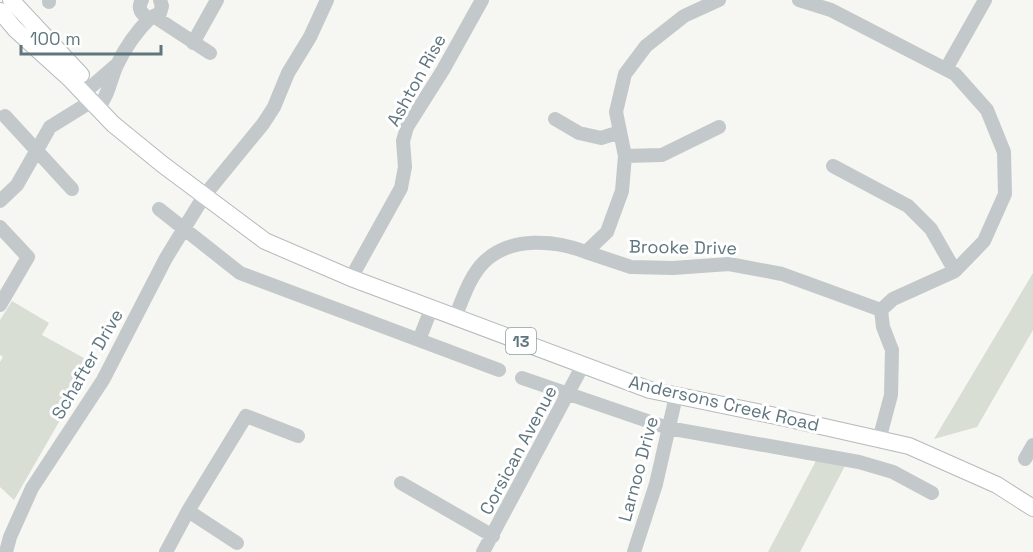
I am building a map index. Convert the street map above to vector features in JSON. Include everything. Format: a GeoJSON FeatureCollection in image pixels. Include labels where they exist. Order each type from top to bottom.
{"type":"FeatureCollection","features":[{"type":"Feature","properties":{"kind":"main road","name":"Andersons Creek Road"},"geometry":{"type":"LineString","coordinates":[[11,0],[94,98],[113,124],[162,164],[265,241],[351,278],[432,306],[650,390],[909,446],[997,485],[1033,508]]}},
{"type":"Feature","properties":{"kind":"main road","name":"Andersons Creek Road"},"geometry":{"type":"LineString","coordinates":[[0,11],[15,29],[94,98]]}},
{"type":"Feature","properties":{"kind":"street"},"geometry":{"type":"LineString","coordinates":[[188,39],[217,0]]}},
{"type":"Feature","properties":{"kind":"street","name":"Schafter Drive"},"geometry":{"type":"LineString","coordinates":[[6,552],[10,537],[32,488],[103,380],[166,258],[204,196],[263,124],[274,107],[288,73],[315,29],[327,0]]}},
{"type":"Feature","properties":{"kind":"street","name":"Ashton Rise"},"geometry":{"type":"LineString","coordinates":[[351,278],[401,188],[405,168],[403,141],[407,127],[443,70],[482,0]]}},
{"type":"Feature","properties":{"kind":"street"},"geometry":{"type":"LineString","coordinates":[[586,252],[607,232],[622,191],[625,156],[616,112],[625,74],[646,46],[684,16],[718,0]]}},
{"type":"Feature","properties":{"kind":"street"},"geometry":{"type":"LineString","coordinates":[[799,0],[831,10],[955,74],[987,110],[1004,152],[1005,194],[984,241],[956,271],[893,299],[881,310],[883,327],[892,350],[891,395],[879,440]]}},
{"type":"Feature","properties":{"kind":"street"},"geometry":{"type":"LineString","coordinates":[[946,69],[985,0]]}},
{"type":"Feature","properties":{"kind":"street"},"geometry":{"type":"LineString","coordinates":[[0,201],[17,185],[50,127],[94,98],[138,31],[148,8],[210,53]]}},
{"type":"Feature","properties":{"kind":"street"},"geometry":{"type":"LineString","coordinates":[[4,116],[72,189]]}},
{"type":"Feature","properties":{"kind":"street"},"geometry":{"type":"LineString","coordinates":[[555,119],[579,133],[601,138],[620,132]]}},
{"type":"Feature","properties":{"kind":"street"},"geometry":{"type":"LineString","coordinates":[[625,156],[662,155],[719,127]]}},
{"type":"Feature","properties":{"kind":"street"},"geometry":{"type":"LineString","coordinates":[[834,166],[908,206],[931,229],[956,271]]}},
{"type":"Feature","properties":{"kind":"street"},"geometry":{"type":"LineString","coordinates":[[159,209],[240,273],[499,370]]}},
{"type":"Feature","properties":{"kind":"street"},"geometry":{"type":"LineString","coordinates":[[0,227],[28,257],[0,305]]}},
{"type":"Feature","properties":{"kind":"street","name":"Brooke Drive"},"geometry":{"type":"LineString","coordinates":[[456,315],[471,281],[484,262],[505,249],[536,242],[566,244],[631,267],[673,268],[729,264],[782,274],[881,310]]}},
{"type":"Feature","properties":{"kind":"street"},"geometry":{"type":"LineString","coordinates":[[419,340],[432,306]]}},
{"type":"Feature","properties":{"kind":"street","name":"Corsican Avenue"},"geometry":{"type":"LineString","coordinates":[[483,552],[583,365]]}},
{"type":"Feature","properties":{"kind":"street"},"geometry":{"type":"LineString","coordinates":[[522,378],[668,428],[859,462],[893,472],[932,493]]}},
{"type":"Feature","properties":{"kind":"street","name":"Larnoo Drive"},"geometry":{"type":"LineString","coordinates":[[634,552],[656,484],[676,396]]}},
{"type":"Feature","properties":{"kind":"street"},"geometry":{"type":"LineString","coordinates":[[166,552],[188,511],[246,416],[298,436]]}},
{"type":"Feature","properties":{"kind":"street"},"geometry":{"type":"LineString","coordinates":[[1025,459],[1033,445]]}},
{"type":"Feature","properties":{"kind":"street"},"geometry":{"type":"LineString","coordinates":[[401,483],[493,536]]}},
{"type":"Feature","properties":{"kind":"street"},"geometry":{"type":"LineString","coordinates":[[188,511],[237,543]]}},
{"type":"Feature","properties":{"kind":"shaded area"},"geometry":{"type":"Polygon","coordinates":[[[1033,273],[1033,330],[977,427],[934,439],[1033,273]]]}},
{"type":"Feature","properties":{"kind":"shaded area"},"geometry":{"type":"Polygon","coordinates":[[[12,301],[49,323],[42,335],[93,363],[14,500],[0,487],[0,362],[3,357],[0,355],[0,320],[12,301]]]}},
{"type":"Feature","properties":{"kind":"shaded area"},"geometry":{"type":"Polygon","coordinates":[[[819,455],[848,460],[800,552],[768,552],[819,455]]]}}]}
